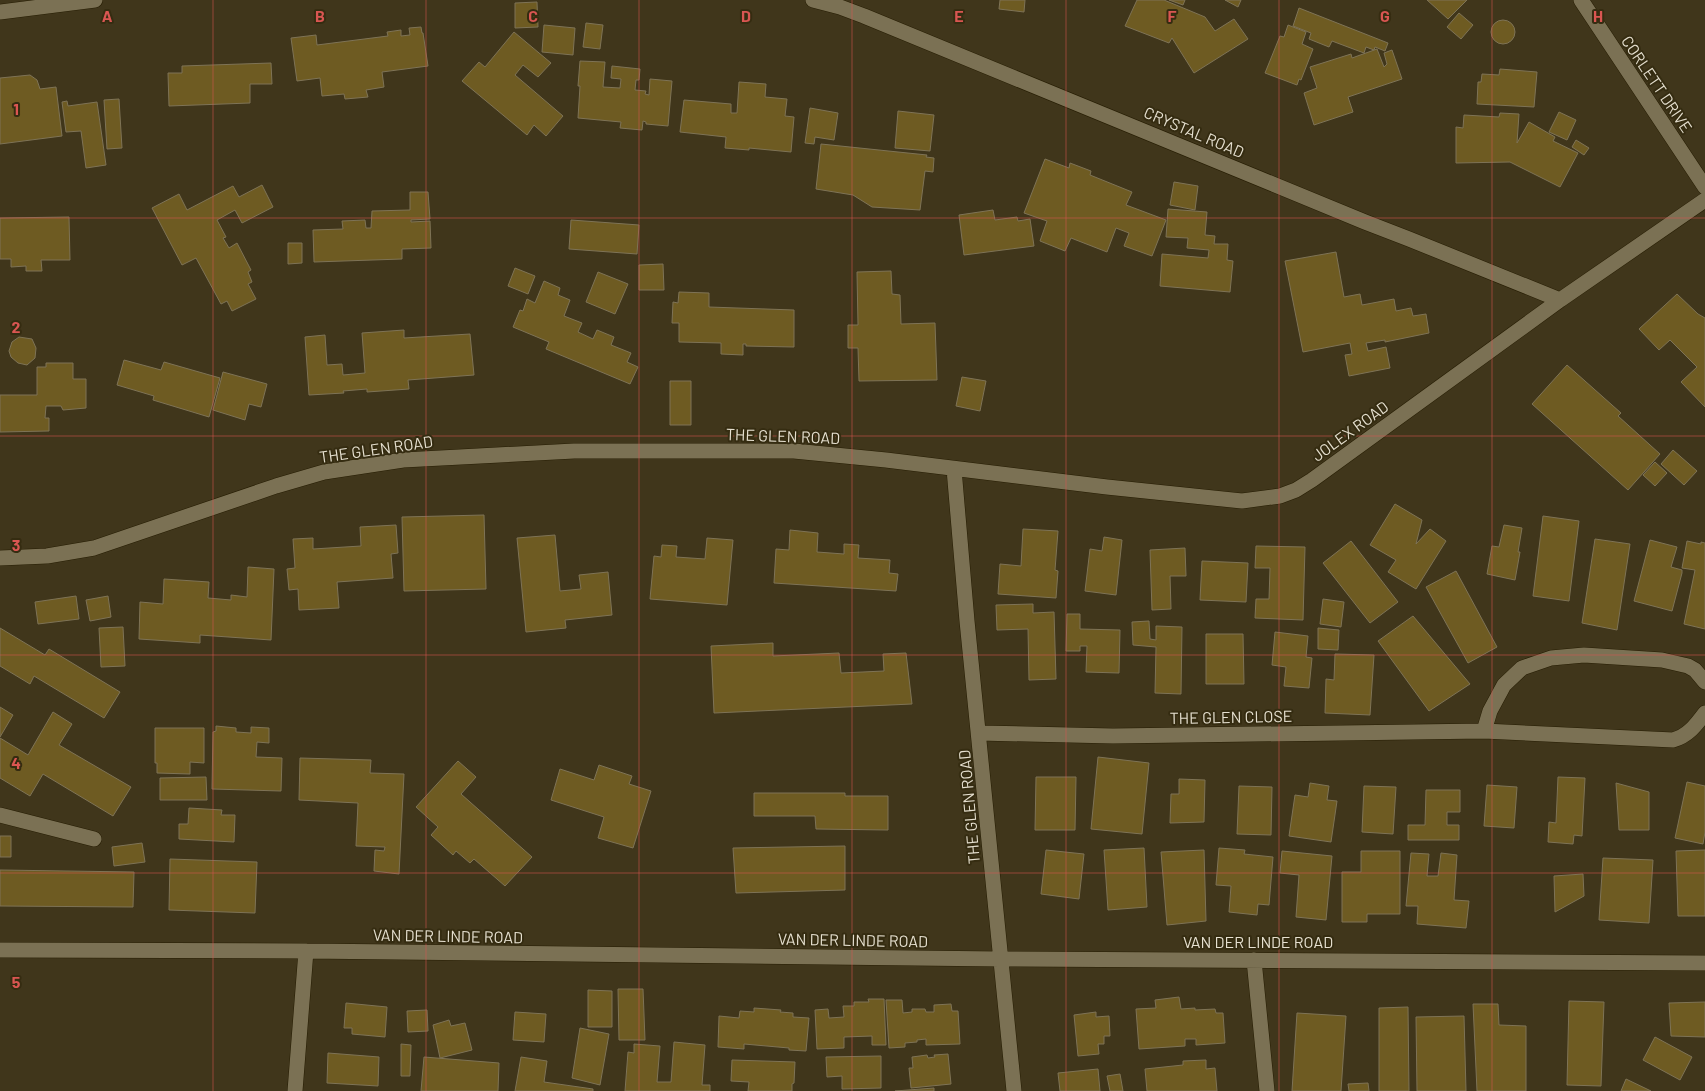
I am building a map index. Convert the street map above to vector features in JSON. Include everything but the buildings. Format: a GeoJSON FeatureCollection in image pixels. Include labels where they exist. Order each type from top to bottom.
{"type":"FeatureCollection","features":[{"type":"Feature","properties":{"kind":"street"},"geometry":{"type":"LineString","coordinates":[[0,12],[95,0]]}},
{"type":"Feature","properties":{"kind":"street","name":"CRYSTAL ROAD"},"geometry":{"type":"LineString","coordinates":[[813,0],[864,16],[1356,219],[1409,238],[1560,300]]}},
{"type":"Feature","properties":{"kind":"street","name":"CORLETT DRIVE"},"geometry":{"type":"LineString","coordinates":[[1581,0],[1705,187]]}},
{"type":"Feature","properties":{"kind":"street","name":"JOLEX ROAD"},"geometry":{"type":"LineString","coordinates":[[954,469],[1242,501],[1280,496],[1296,490],[1312,480],[1560,300],[1705,200]]}},
{"type":"Feature","properties":{"kind":"street","name":"THE GLEN ROAD"},"geometry":{"type":"LineString","coordinates":[[0,558],[47,556],[94,548],[285,483],[324,472],[402,460],[574,451],[794,451],[954,469],[967,621],[1014,1091]]}},
{"type":"Feature","properties":{"kind":"street"},"geometry":{"type":"LineString","coordinates":[[1484,731],[1490,710],[1504,684],[1522,668],[1551,658],[1584,655],[1662,660],[1688,666],[1696,670],[1705,682]]}},
{"type":"Feature","properties":{"kind":"street","name":"THE GLEN CLOSE"},"geometry":{"type":"LineString","coordinates":[[979,733],[1113,736],[1484,731],[1673,740],[1680,738],[1693,728],[1705,713]]}},
{"type":"Feature","properties":{"kind":"street"},"geometry":{"type":"LineString","coordinates":[[0,815],[94,839]]}},
{"type":"Feature","properties":{"kind":"street","name":"VAN DER LINDE ROAD"},"geometry":{"type":"LineString","coordinates":[[0,950],[1705,963]]}},
{"type":"Feature","properties":{"kind":"street"},"geometry":{"type":"LineString","coordinates":[[295,1091],[306,952]]}},
{"type":"Feature","properties":{"kind":"street"},"geometry":{"type":"LineString","coordinates":[[1254,960],[1267,1091]]}}]}
